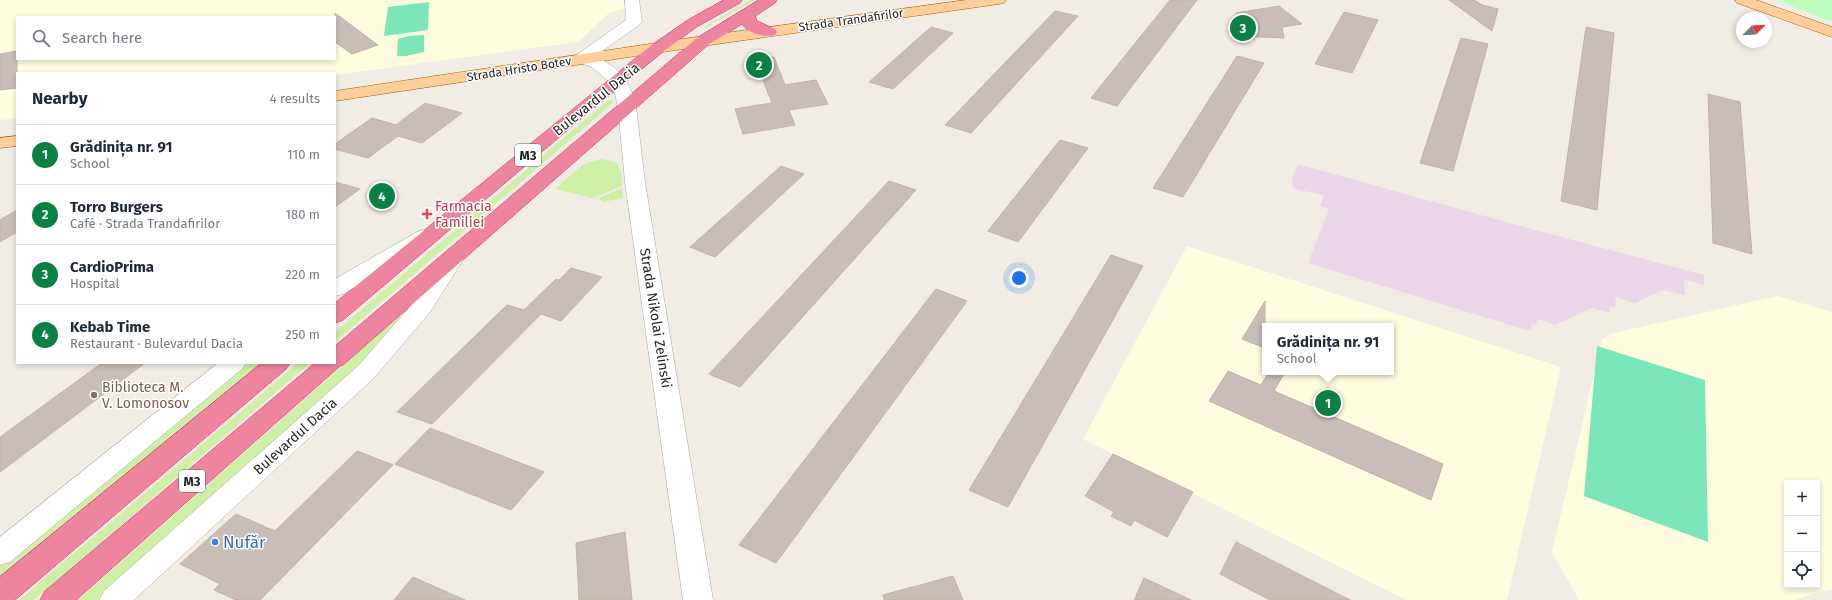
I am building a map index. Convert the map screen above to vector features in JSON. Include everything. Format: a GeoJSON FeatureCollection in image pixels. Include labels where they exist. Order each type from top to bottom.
{"type":"FeatureCollection","features":[{"type":"Feature","properties":{"kind":"highway","name":"Bulevardul Dacia"},"geometry":{"type":"LineString","coordinates":[[336,314],[617,80],[693,23],[735,0]]}},
{"type":"Feature","properties":{"kind":"highway","name":"Bulevardul Dacia"},"geometry":{"type":"LineString","coordinates":[[336,358],[703,41],[770,0]]}},
{"type":"Feature","properties":{"kind":"highway"},"geometry":{"type":"LineString","coordinates":[[749,12],[747,16],[750,24],[761,30],[769,32]]}},
{"type":"Feature","properties":{"kind":"highway","name":"M3"},"geometry":{"type":"LineString","coordinates":[[0,595],[277,364]]}},
{"type":"Feature","properties":{"kind":"highway","name":"M3"},"geometry":{"type":"LineString","coordinates":[[55,600],[329,364]]}},
{"type":"Feature","properties":{"kind":"main road","name":"Strada Trandafirilor"},"geometry":{"type":"LineString","coordinates":[[703,41],[999,0]]}},
{"type":"Feature","properties":{"kind":"main road"},"geometry":{"type":"LineString","coordinates":[[1742,0],[1832,32]]}},
{"type":"Feature","properties":{"kind":"main road","name":"Strada Hristo Botev"},"geometry":{"type":"LineString","coordinates":[[336,96],[703,41]]}},
{"type":"Feature","properties":{"kind":"main road"},"geometry":{"type":"LineString","coordinates":[[0,143],[16,141]]}},
{"type":"Feature","properties":{"kind":"street"},"geometry":{"type":"LineString","coordinates":[[581,59],[634,22],[632,0]]}},
{"type":"Feature","properties":{"kind":"street","name":"Strada Nikolai Zelinski"},"geometry":{"type":"LineString","coordinates":[[581,59],[596,63],[608,71],[617,80],[624,94],[627,107],[635,182],[698,600]]}},
{"type":"Feature","properties":{"kind":"street"},"geometry":{"type":"LineString","coordinates":[[336,288],[438,229]]}},
{"type":"Feature","properties":{"kind":"street","name":"Bulevardul Dacia"},"geometry":{"type":"LineString","coordinates":[[114,600],[366,372],[422,307],[458,254]]}},
{"type":"Feature","properties":{"kind":"street"},"geometry":{"type":"LineString","coordinates":[[0,553],[233,364]]}},
{"type":"Feature","properties":{"kind":"shaded area"},"geometry":{"type":"Polygon","coordinates":[[[0,0],[626,0],[627,8],[609,13],[578,42],[336,75],[336,72],[16,72],[16,118],[0,120],[0,0]]]}},
{"type":"Feature","properties":{"kind":"shaded area"},"geometry":{"type":"Polygon","coordinates":[[[1298,164],[1520,226],[1704,275],[1704,285],[1684,280],[1685,295],[1663,290],[1635,303],[1616,297],[1615,308],[1610,306],[1609,313],[1592,308],[1555,325],[1538,319],[1536,325],[1532,324],[1531,329],[1526,330],[1308,263],[1329,209],[1320,206],[1324,196],[1293,188],[1292,178],[1298,164]]]}},
{"type":"Feature","properties":{"kind":"shaded area"},"geometry":{"type":"Polygon","coordinates":[[[1187,246],[1561,367],[1507,600],[1406,600],[1083,439],[1187,246]]]}},
{"type":"Feature","properties":{"kind":"shaded area"},"geometry":{"type":"Polygon","coordinates":[[[1777,296],[1832,312],[1832,589],[1794,600],[1579,600],[1552,552],[1602,340],[1610,334],[1777,296]]]}},
{"type":"Feature","properties":{"kind":"green space"},"geometry":{"type":"Polygon","coordinates":[[[750,0],[755,0],[707,27],[704,27],[750,0]]]}},
{"type":"Feature","properties":{"kind":"green space"},"geometry":{"type":"Polygon","coordinates":[[[1774,0],[1832,0],[1832,22],[1779,1],[1774,0]]]}},
{"type":"Feature","properties":{"kind":"green space"},"geometry":{"type":"Polygon","coordinates":[[[429,2],[428,30],[384,36],[388,7],[429,2]]]}},
{"type":"Feature","properties":{"kind":"green space"},"geometry":{"type":"Polygon","coordinates":[[[424,35],[424,52],[406,56],[397,56],[398,39],[408,36],[424,35]]]}},
{"type":"Feature","properties":{"kind":"green space"},"geometry":{"type":"Polygon","coordinates":[[[611,100],[614,102],[336,341],[336,331],[606,102],[611,100]]]}},
{"type":"Feature","properties":{"kind":"green space"},"geometry":{"type":"Polygon","coordinates":[[[601,159],[618,164],[621,172],[622,186],[592,198],[555,189],[582,165],[601,159]]]}},
{"type":"Feature","properties":{"kind":"green space"},"geometry":{"type":"Polygon","coordinates":[[[622,188],[623,198],[603,202],[599,198],[622,188]]]}},
{"type":"Feature","properties":{"kind":"green space"},"geometry":{"type":"Polygon","coordinates":[[[413,305],[358,367],[99,600],[78,600],[410,306],[413,305]]]}},
{"type":"Feature","properties":{"kind":"green space"},"geometry":{"type":"Polygon","coordinates":[[[1597,346],[1705,380],[1708,542],[1584,496],[1597,346]]]}},
{"type":"Feature","properties":{"kind":"green space"},"geometry":{"type":"Polygon","coordinates":[[[245,364],[262,364],[0,579],[0,563],[245,364]]]}},
{"type":"Feature","properties":{"kind":"green space"},"geometry":{"type":"Polygon","coordinates":[[[297,364],[309,364],[34,600],[19,600],[297,364]]]}},
{"type":"Feature","properties":{"kind":"building"},"geometry":{"type":"Polygon","coordinates":[[[1170,0],[1197,0],[1117,106],[1091,98],[1170,0]]]}},
{"type":"Feature","properties":{"kind":"building"},"geometry":{"type":"Polygon","coordinates":[[[1449,0],[1474,0],[1482,5],[1498,9],[1492,31],[1449,0]]]}},
{"type":"Feature","properties":{"kind":"building"},"geometry":{"type":"Polygon","coordinates":[[[1279,6],[1302,24],[1282,27],[1284,38],[1240,36],[1236,13],[1279,6]]]}},
{"type":"Feature","properties":{"kind":"building"},"geometry":{"type":"Polygon","coordinates":[[[1055,11],[1078,16],[971,133],[945,125],[1055,11]]]}},
{"type":"Feature","properties":{"kind":"building"},"geometry":{"type":"Polygon","coordinates":[[[1344,12],[1378,20],[1352,73],[1315,64],[1344,12]]]}},
{"type":"Feature","properties":{"kind":"building"},"geometry":{"type":"Polygon","coordinates":[[[335,13],[378,45],[352,54],[336,43],[335,13]]]}},
{"type":"Feature","properties":{"kind":"building"},"geometry":{"type":"Polygon","coordinates":[[[931,27],[953,33],[893,89],[869,82],[931,27]]]}},
{"type":"Feature","properties":{"kind":"building"},"geometry":{"type":"Polygon","coordinates":[[[1586,27],[1614,33],[1597,210],[1561,201],[1586,27]]]}},
{"type":"Feature","properties":{"kind":"building"},"geometry":{"type":"Polygon","coordinates":[[[1461,38],[1488,44],[1453,171],[1420,163],[1461,38]]]}},
{"type":"Feature","properties":{"kind":"building"},"geometry":{"type":"Polygon","coordinates":[[[16,51],[16,88],[0,90],[0,54],[16,51]]]}},
{"type":"Feature","properties":{"kind":"building"},"geometry":{"type":"Polygon","coordinates":[[[1237,56],[1264,63],[1183,197],[1153,188],[1237,56]]]}},
{"type":"Feature","properties":{"kind":"building"},"geometry":{"type":"Polygon","coordinates":[[[774,57],[785,85],[816,80],[828,104],[789,110],[795,125],[743,134],[735,109],[772,103],[755,60],[774,57]]]}},
{"type":"Feature","properties":{"kind":"building"},"geometry":{"type":"Polygon","coordinates":[[[1708,94],[1740,102],[1752,254],[1713,243],[1708,94]]]}},
{"type":"Feature","properties":{"kind":"building"},"geometry":{"type":"Polygon","coordinates":[[[425,103],[462,113],[422,143],[398,136],[368,158],[336,149],[336,143],[372,118],[396,125],[425,103]]]}},
{"type":"Feature","properties":{"kind":"building"},"geometry":{"type":"Polygon","coordinates":[[[1060,140],[1088,148],[1018,242],[988,231],[1060,140]]]}},
{"type":"Feature","properties":{"kind":"building"},"geometry":{"type":"Polygon","coordinates":[[[781,166],[804,174],[715,257],[690,247],[781,166]]]}},
{"type":"Feature","properties":{"kind":"building"},"geometry":{"type":"Polygon","coordinates":[[[889,181],[916,190],[740,387],[709,374],[889,181]]]}},
{"type":"Feature","properties":{"kind":"building"},"geometry":{"type":"Polygon","coordinates":[[[336,182],[360,189],[336,206],[336,182]]]}},
{"type":"Feature","properties":{"kind":"building"},"geometry":{"type":"Polygon","coordinates":[[[16,211],[16,233],[0,242],[0,220],[16,211]]]}},
{"type":"Feature","properties":{"kind":"building"},"geometry":{"type":"Polygon","coordinates":[[[1111,255],[1143,266],[1008,507],[969,490],[1111,255]]]}},
{"type":"Feature","properties":{"kind":"building"},"geometry":{"type":"Polygon","coordinates":[[[571,268],[602,277],[561,321],[541,314],[432,424],[397,412],[507,305],[524,310],[556,279],[559,280],[571,268]]]}},
{"type":"Feature","properties":{"kind":"building"},"geometry":{"type":"Polygon","coordinates":[[[936,289],[967,301],[776,563],[739,545],[936,289]]]}},
{"type":"Feature","properties":{"kind":"building"},"geometry":{"type":"Polygon","coordinates":[[[1265,301],[1265,323],[1262,323],[1262,347],[1242,339],[1265,301]]]}},
{"type":"Feature","properties":{"kind":"building"},"geometry":{"type":"Polygon","coordinates":[[[101,364],[144,364],[0,472],[0,437],[101,364]]]}},
{"type":"Feature","properties":{"kind":"building"},"geometry":{"type":"Polygon","coordinates":[[[1228,371],[1261,385],[1267,375],[1283,375],[1274,391],[1443,464],[1431,500],[1209,401],[1228,371]]]}},
{"type":"Feature","properties":{"kind":"building"},"geometry":{"type":"Polygon","coordinates":[[[430,428],[544,472],[511,510],[395,464],[430,428]]]}},
{"type":"Feature","properties":{"kind":"building"},"geometry":{"type":"Polygon","coordinates":[[[357,451],[393,465],[260,600],[236,600],[214,590],[220,584],[180,564],[236,514],[275,531],[357,451]]]}},
{"type":"Feature","properties":{"kind":"building"},"geometry":{"type":"Polygon","coordinates":[[[1113,454],[1193,492],[1167,537],[1134,520],[1131,526],[1111,516],[1114,512],[1085,496],[1113,454]]]}},
{"type":"Feature","properties":{"kind":"building"},"geometry":{"type":"Polygon","coordinates":[[[625,532],[632,600],[579,600],[576,543],[625,532]]]}},
{"type":"Feature","properties":{"kind":"building"},"geometry":{"type":"Polygon","coordinates":[[[1236,542],[1350,600],[1270,600],[1220,574],[1236,542]]]}},
{"type":"Feature","properties":{"kind":"building"},"geometry":{"type":"Polygon","coordinates":[[[953,576],[963,600],[884,600],[883,595],[953,576]]]}},
{"type":"Feature","properties":{"kind":"building"},"geometry":{"type":"Polygon","coordinates":[[[413,577],[465,600],[394,600],[413,577]]]}},
{"type":"Feature","properties":{"kind":"building"},"geometry":{"type":"Polygon","coordinates":[[[1144,578],[1191,600],[1134,600],[1144,578]]]}},
{"type":"Feature","properties":{"kind":"place","name":"CardioPrima"},"geometry":{"type":"Point","coordinates":[1243,28]}},
{"type":"Feature","properties":{"kind":"place","name":"Torro Burgers"},"geometry":{"type":"Point","coordinates":[759,65]}},
{"type":"Feature","properties":{"kind":"place","name":"Kebab Time"},"geometry":{"type":"Point","coordinates":[382,196]}},
{"type":"Feature","properties":{"kind":"place","name":"Farmacia Familiei"},"geometry":{"type":"Point","coordinates":[427,214]}},
{"type":"Feature","properties":{"kind":"place","name":"Biblioteca M. V. Lomonosov"},"geometry":{"type":"Point","coordinates":[94,395]}},
{"type":"Feature","properties":{"kind":"place","name":"Grădinița nr. 91"},"geometry":{"type":"Point","coordinates":[1328,403]}},
{"type":"Feature","properties":{"kind":"place","name":"Nufăr"},"geometry":{"type":"Point","coordinates":[215,542]}}]}
